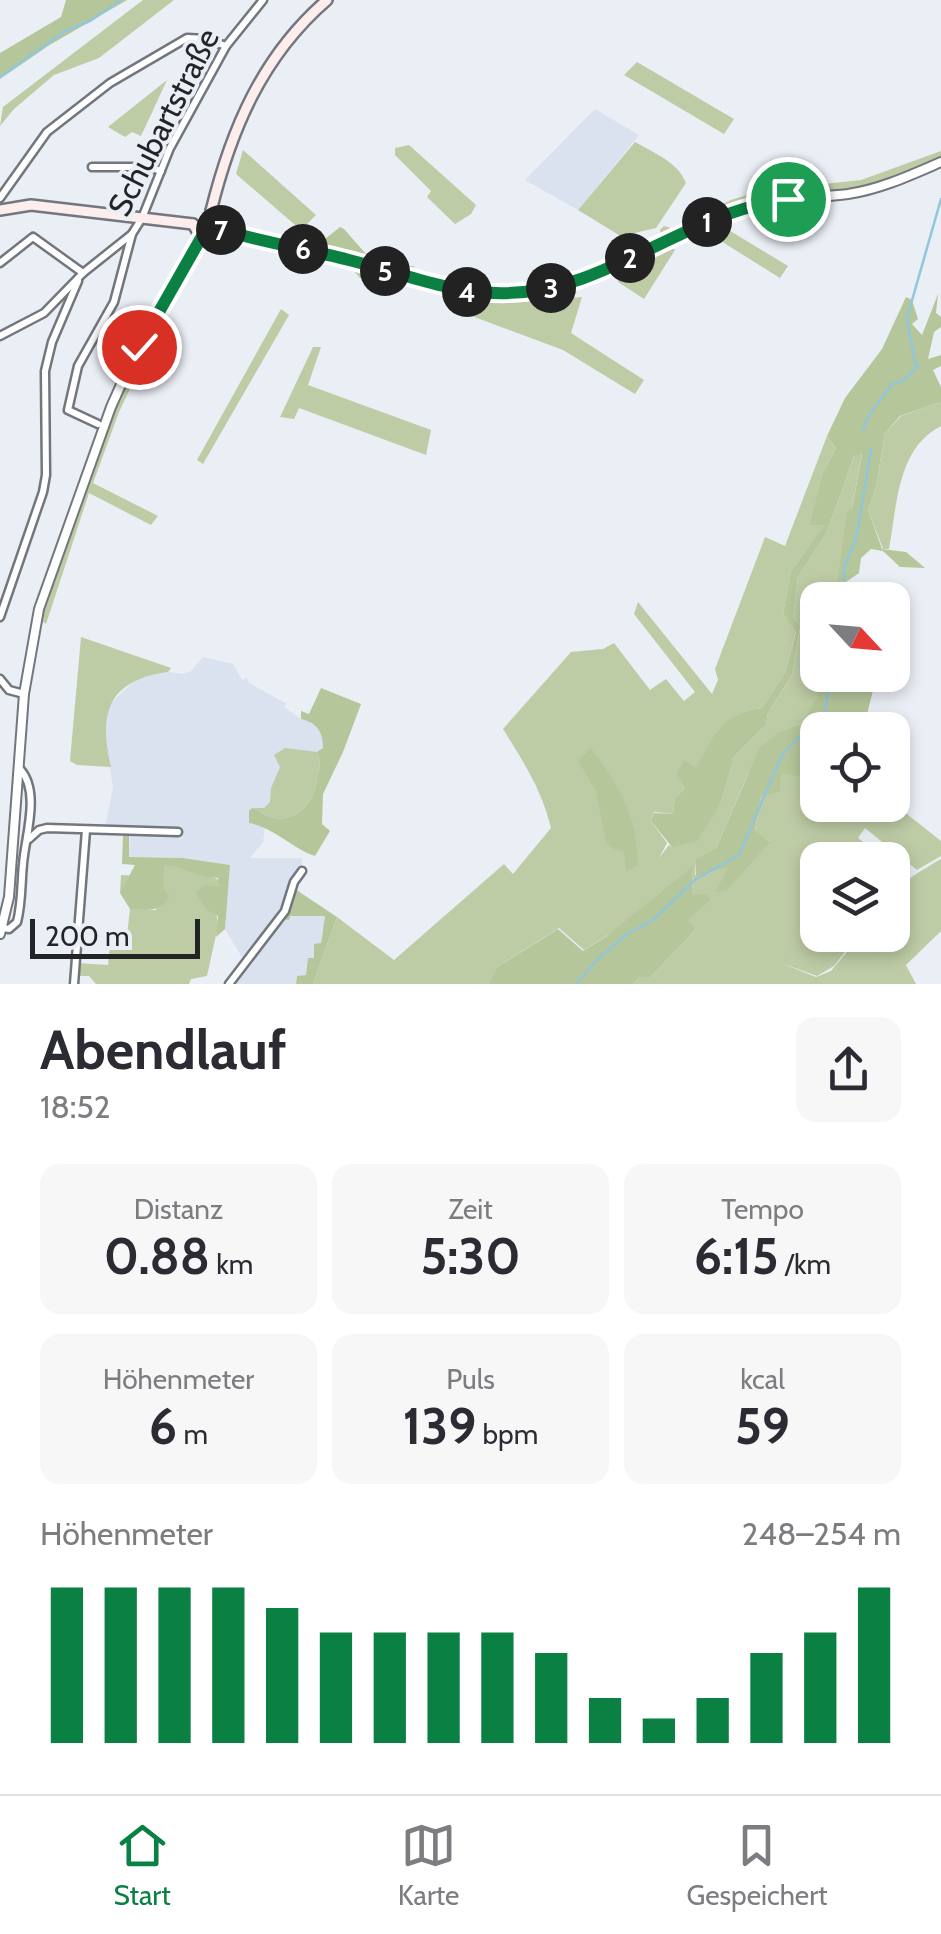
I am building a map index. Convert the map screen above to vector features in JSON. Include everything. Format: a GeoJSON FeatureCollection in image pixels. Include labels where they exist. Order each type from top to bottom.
{"type":"FeatureCollection","features":[{"type":"Feature","properties":{"kind":"main road"},"geometry":{"type":"LineString","coordinates":[[211,211],[228,149],[260,80],[290,36],[327,0]]}},
{"type":"Feature","properties":{"kind":"main road"},"geometry":{"type":"LineString","coordinates":[[0,210],[31,204],[193,224]]}},
{"type":"Feature","properties":{"kind":"main road"},"geometry":{"type":"LineString","coordinates":[[193,224],[198,214],[211,211]]}},
{"type":"Feature","properties":{"kind":"main road"},"geometry":{"type":"LineString","coordinates":[[193,224],[201,238],[213,239],[222,230],[220,218],[211,211]]}},
{"type":"Feature","properties":{"kind":"street","name":"Schubartstraße"},"geometry":{"type":"LineString","coordinates":[[98,424],[68,410],[85,350],[114,302],[132,234],[170,148],[226,46],[263,0]]}},
{"type":"Feature","properties":{"kind":"street"},"geometry":{"type":"LineString","coordinates":[[0,198],[47,132],[110,82],[187,38],[226,46]]}},
{"type":"Feature","properties":{"kind":"street"},"geometry":{"type":"LineString","coordinates":[[222,230],[458,292],[520,293],[596,274],[726,213],[770,201],[866,190],[941,162]]}},
{"type":"Feature","properties":{"kind":"street"},"geometry":{"type":"LineString","coordinates":[[92,167],[148,167],[161,171]]}},
{"type":"Feature","properties":{"kind":"street"},"geometry":{"type":"LineString","coordinates":[[0,336],[29,324],[132,234]]}},
{"type":"Feature","properties":{"kind":"street"},"geometry":{"type":"LineString","coordinates":[[0,263],[34,237],[80,277]]}},
{"type":"Feature","properties":{"kind":"street"},"geometry":{"type":"LineString","coordinates":[[20,769],[27,781],[29,840],[23,860],[18,922],[1,931],[9,898],[24,694],[39,609],[111,407],[139,347],[201,238]]}},
{"type":"Feature","properties":{"kind":"street"},"geometry":{"type":"LineString","coordinates":[[0,617],[46,476],[45,371],[52,342],[80,277]]}},
{"type":"Feature","properties":{"kind":"street"},"geometry":{"type":"LineString","coordinates":[[0,678],[9,690],[24,694]]}},
{"type":"Feature","properties":{"kind":"street"},"geometry":{"type":"LineString","coordinates":[[31,814],[47,828]]}},
{"type":"Feature","properties":{"kind":"street"},"geometry":{"type":"LineString","coordinates":[[29,840],[47,828],[178,832]]}},
{"type":"Feature","properties":{"kind":"street"},"geometry":{"type":"LineString","coordinates":[[75,983],[86,830]]}},
{"type":"Feature","properties":{"kind":"street"},"geometry":{"type":"LineString","coordinates":[[230,984],[285,912],[294,882],[302,871]]}},
{"type":"Feature","properties":{"kind":"shaded area"},"geometry":{"type":"Polygon","coordinates":[[[595,109],[639,135],[578,210],[525,180],[595,109]]]}},
{"type":"Feature","properties":{"kind":"shaded area"},"geometry":{"type":"Polygon","coordinates":[[[203,657],[233,664],[242,680],[247,678],[249,683],[287,704],[284,707],[301,719],[314,722],[323,735],[323,748],[299,812],[253,808],[249,812],[250,822],[265,826],[263,842],[250,858],[302,858],[289,916],[325,916],[321,944],[314,945],[314,958],[306,975],[297,976],[296,984],[229,984],[246,964],[225,929],[230,865],[183,858],[129,857],[130,830],[105,828],[113,787],[104,732],[111,703],[137,678],[168,672],[184,674],[203,657]]]}},
{"type":"Feature","properties":{"kind":"green space"},"geometry":{"type":"Polygon","coordinates":[[[66,0],[127,0],[0,79],[0,53],[61,17],[66,0]]]}},
{"type":"Feature","properties":{"kind":"green space"},"geometry":{"type":"Polygon","coordinates":[[[143,0],[174,0],[99,58],[54,75],[0,126],[3,107],[143,0]]]}},
{"type":"Feature","properties":{"kind":"green space"},"geometry":{"type":"Polygon","coordinates":[[[637,62],[734,119],[724,134],[624,75],[637,62]]]}},
{"type":"Feature","properties":{"kind":"green space"},"geometry":{"type":"Polygon","coordinates":[[[167,80],[141,136],[132,132],[125,137],[108,127],[167,80]]]}},
{"type":"Feature","properties":{"kind":"green space"},"geometry":{"type":"Polygon","coordinates":[[[635,142],[671,164],[686,183],[656,228],[630,234],[627,240],[578,210],[635,142]]]}},
{"type":"Feature","properties":{"kind":"green space"},"geometry":{"type":"Polygon","coordinates":[[[409,145],[476,205],[471,214],[455,224],[427,197],[431,191],[395,155],[395,148],[409,145]]]}},
{"type":"Feature","properties":{"kind":"green space"},"geometry":{"type":"Polygon","coordinates":[[[243,150],[316,215],[301,230],[236,174],[243,150]]]}},
{"type":"Feature","properties":{"kind":"green space"},"geometry":{"type":"Polygon","coordinates":[[[941,151],[941,159],[884,182],[843,191],[787,196],[661,236],[664,226],[671,228],[760,191],[861,180],[941,151]]]}},
{"type":"Feature","properties":{"kind":"green space"},"geometry":{"type":"Polygon","coordinates":[[[311,226],[325,239],[340,227],[366,254],[380,254],[391,267],[413,266],[420,272],[415,278],[298,244],[298,238],[311,226]]]}},
{"type":"Feature","properties":{"kind":"green space"},"geometry":{"type":"Polygon","coordinates":[[[722,226],[788,266],[780,278],[708,233],[722,226]]]}},
{"type":"Feature","properties":{"kind":"green space"},"geometry":{"type":"Polygon","coordinates":[[[209,243],[148,351],[119,412],[93,483],[158,516],[151,525],[89,493],[46,624],[40,619],[59,558],[114,407],[145,342],[171,305],[170,297],[197,254],[209,243]]]}},
{"type":"Feature","properties":{"kind":"green space"},"geometry":{"type":"Polygon","coordinates":[[[673,248],[644,299],[618,282],[619,273],[673,248]]]}},
{"type":"Feature","properties":{"kind":"green space"},"geometry":{"type":"Polygon","coordinates":[[[356,266],[424,287],[475,296],[571,286],[577,292],[570,297],[467,299],[377,278],[360,278],[354,271],[356,266]]]}},
{"type":"Feature","properties":{"kind":"green space"},"geometry":{"type":"Polygon","coordinates":[[[938,294],[936,313],[941,317],[941,327],[934,332],[928,359],[941,355],[941,366],[933,370],[941,387],[941,402],[900,416],[885,433],[868,510],[882,549],[906,552],[925,568],[900,567],[883,551],[871,549],[861,558],[859,573],[846,582],[837,582],[847,512],[852,508],[862,454],[854,456],[827,532],[798,577],[793,617],[800,627],[792,675],[768,713],[766,725],[734,757],[721,803],[697,841],[672,847],[651,821],[654,813],[673,814],[675,798],[685,788],[677,774],[684,760],[696,768],[728,720],[762,708],[785,672],[796,632],[783,613],[791,571],[824,525],[810,525],[822,474],[836,448],[827,436],[845,398],[882,349],[906,297],[912,300],[918,319],[912,324],[922,335],[938,294]]]}},
{"type":"Feature","properties":{"kind":"green space"},"geometry":{"type":"Polygon","coordinates":[[[582,297],[571,333],[644,380],[635,394],[563,350],[450,308],[455,300],[510,303],[582,297]]]}},
{"type":"Feature","properties":{"kind":"green space"},"geometry":{"type":"Polygon","coordinates":[[[281,309],[289,315],[203,464],[197,460],[281,309]]]}},
{"type":"Feature","properties":{"kind":"green space"},"geometry":{"type":"Polygon","coordinates":[[[313,347],[321,347],[308,385],[431,430],[426,455],[299,408],[294,419],[280,417],[313,347]]]}},
{"type":"Feature","properties":{"kind":"green space"},"geometry":{"type":"Polygon","coordinates":[[[941,402],[941,426],[926,436],[907,463],[889,549],[883,549],[868,510],[885,433],[901,416],[941,402]]]}},
{"type":"Feature","properties":{"kind":"green space"},"geometry":{"type":"Polygon","coordinates":[[[827,436],[836,448],[822,474],[811,525],[825,524],[791,571],[783,613],[796,631],[785,672],[762,708],[738,715],[721,728],[696,769],[684,761],[685,788],[675,798],[673,814],[654,812],[651,821],[667,843],[659,858],[669,845],[672,847],[721,803],[734,757],[766,725],[768,713],[792,675],[800,628],[800,692],[817,692],[819,697],[808,712],[800,712],[800,724],[780,731],[748,774],[716,848],[695,859],[695,875],[729,866],[769,841],[755,832],[761,795],[779,792],[780,772],[800,776],[800,822],[910,822],[910,816],[941,841],[941,856],[917,870],[910,864],[910,842],[882,842],[865,828],[858,838],[863,842],[800,842],[800,952],[845,952],[834,966],[817,976],[781,963],[816,977],[831,971],[847,952],[910,952],[910,878],[941,859],[941,931],[906,965],[916,984],[633,984],[640,977],[651,977],[696,929],[687,920],[693,895],[692,869],[621,927],[584,950],[559,928],[497,967],[488,984],[313,984],[337,917],[394,960],[504,864],[513,874],[551,828],[537,788],[503,729],[571,652],[603,649],[614,643],[650,690],[666,679],[684,701],[695,692],[634,614],[638,602],[712,694],[718,680],[715,669],[765,537],[785,546],[827,436]]]}},
{"type":"Feature","properties":{"kind":"green space"},"geometry":{"type":"Polygon","coordinates":[[[862,453],[838,582],[800,582],[800,628],[793,617],[798,577],[827,532],[854,456],[862,453]]]}},
{"type":"Feature","properties":{"kind":"green space"},"geometry":{"type":"Polygon","coordinates":[[[81,637],[171,668],[132,683],[112,702],[106,731],[111,767],[70,761],[81,637]]]}},
{"type":"Feature","properties":{"kind":"green space"},"geometry":{"type":"Polygon","coordinates":[[[321,688],[361,704],[323,794],[322,824],[330,831],[315,856],[249,823],[249,811],[252,808],[267,816],[285,818],[299,812],[310,800],[319,768],[317,752],[323,748],[323,742],[318,729],[301,719],[301,711],[309,714],[321,688]]]}},
{"type":"Feature","properties":{"kind":"green space"},"geometry":{"type":"Polygon","coordinates":[[[817,692],[873,692],[868,712],[808,712],[818,697],[817,692]]]}},
{"type":"Feature","properties":{"kind":"green space"},"geometry":{"type":"Polygon","coordinates":[[[800,724],[800,776],[781,773],[780,792],[761,796],[755,831],[770,842],[727,890],[716,892],[728,867],[696,876],[695,859],[716,848],[760,747],[780,731],[800,724]]]}},
{"type":"Feature","properties":{"kind":"green space"},"geometry":{"type":"Polygon","coordinates":[[[285,748],[317,752],[320,768],[314,792],[305,807],[292,816],[276,818],[252,808],[264,808],[270,802],[280,767],[274,755],[285,748]]]}},
{"type":"Feature","properties":{"kind":"green space"},"geometry":{"type":"Polygon","coordinates":[[[591,748],[619,790],[634,830],[638,865],[626,872],[624,851],[606,842],[596,791],[578,761],[591,748]]]}},
{"type":"Feature","properties":{"kind":"green space"},"geometry":{"type":"Polygon","coordinates":[[[123,836],[129,836],[129,857],[183,858],[230,865],[225,929],[216,937],[218,916],[207,910],[196,893],[205,885],[220,887],[218,878],[174,866],[164,866],[163,888],[169,896],[162,905],[130,909],[120,893],[135,865],[122,864],[123,836]]]}},
{"type":"Feature","properties":{"kind":"green space"},"geometry":{"type":"Polygon","coordinates":[[[164,865],[194,869],[221,882],[220,887],[213,887],[218,926],[207,976],[191,979],[189,984],[96,984],[89,976],[75,976],[76,963],[108,965],[111,937],[127,935],[130,909],[156,910],[163,888],[120,893],[121,875],[141,876],[164,865]]]}},
{"type":"Feature","properties":{"kind":"green space"},"geometry":{"type":"Polygon","coordinates":[[[692,867],[693,895],[705,894],[711,899],[688,920],[696,929],[651,977],[640,977],[633,984],[488,984],[497,967],[558,929],[583,951],[692,867]]]}},
{"type":"Feature","properties":{"kind":"green space"},"geometry":{"type":"Polygon","coordinates":[[[292,887],[337,917],[313,984],[296,984],[297,976],[306,975],[308,958],[314,958],[314,944],[321,943],[325,916],[280,919],[292,887]]]}},
{"type":"Feature","properties":{"kind":"waterway"},"geometry":{"type":"LineString","coordinates":[[0,77],[65,31],[90,21],[121,0]]}},
{"type":"Feature","properties":{"kind":"waterway"},"geometry":{"type":"LineString","coordinates":[[916,368],[907,318],[941,199]]}},
{"type":"Feature","properties":{"kind":"waterway"},"geometry":{"type":"LineString","coordinates":[[863,432],[891,384],[900,383],[919,366]]}},
{"type":"Feature","properties":{"kind":"waterway"},"geometry":{"type":"LineString","coordinates":[[844,582],[844,567],[856,539],[871,449]]}},
{"type":"Feature","properties":{"kind":"waterway"},"geometry":{"type":"LineString","coordinates":[[576,984],[597,960],[627,934],[653,920],[696,879],[739,855],[782,755],[825,711],[828,692]]}},
{"type":"Feature","properties":{"kind":"route"},"geometry":{"type":"LineString","coordinates":[[139,347],[201,238],[213,239],[222,230],[458,292],[520,293],[596,274],[726,213],[788,199]]}}]}
